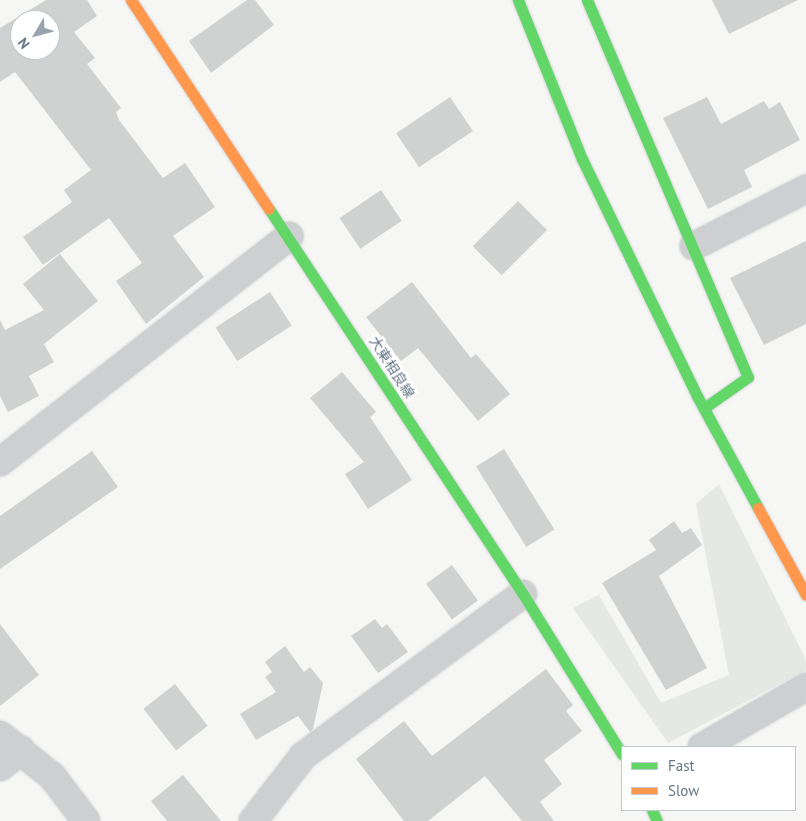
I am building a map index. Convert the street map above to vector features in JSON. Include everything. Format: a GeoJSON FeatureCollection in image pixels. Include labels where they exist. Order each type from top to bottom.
{"type":"FeatureCollection","features":[{"type":"Feature","properties":{"kind":"street","name":"大東相良線"},"geometry":{"type":"LineString","coordinates":[[131,0],[289,236],[523,594],[621,752]]}},
{"type":"Feature","properties":{"kind":"street"},"geometry":{"type":"LineString","coordinates":[[518,0],[582,159],[704,408],[806,595]]}},
{"type":"Feature","properties":{"kind":"street"},"geometry":{"type":"LineString","coordinates":[[586,0],[624,95],[694,246],[748,377],[704,408]]}},
{"type":"Feature","properties":{"kind":"street"},"geometry":{"type":"LineString","coordinates":[[694,246],[806,190]]}},
{"type":"Feature","properties":{"kind":"street"},"geometry":{"type":"LineString","coordinates":[[0,462],[289,236]]}},
{"type":"Feature","properties":{"kind":"street"},"geometry":{"type":"LineString","coordinates":[[253,821],[303,756],[523,594]]}},
{"type":"Feature","properties":{"kind":"street"},"geometry":{"type":"LineString","coordinates":[[704,746],[806,687]]}},
{"type":"Feature","properties":{"kind":"street"},"geometry":{"type":"LineString","coordinates":[[0,767],[10,743],[52,776],[86,821]]}},
{"type":"Feature","properties":{"kind":"shaded area"},"geometry":{"type":"Polygon","coordinates":[[[719,484],[806,660],[806,670],[668,743],[573,608],[599,595],[661,703],[729,675],[696,504],[719,484]]]}},
{"type":"Feature","properties":{"kind":"building"},"geometry":{"type":"Polygon","coordinates":[[[46,0],[87,0],[97,16],[74,32],[95,58],[87,64],[121,108],[116,112],[119,120],[163,178],[185,163],[215,207],[173,236],[204,277],[146,324],[116,281],[142,263],[109,218],[43,265],[23,237],[72,202],[64,190],[91,170],[15,72],[0,82],[0,28],[10,22],[10,60],[60,60],[60,10],[30,10],[46,0]]]}},
{"type":"Feature","properties":{"kind":"building"},"geometry":{"type":"Polygon","coordinates":[[[247,0],[255,0],[274,25],[211,73],[189,41],[247,0]]]}},
{"type":"Feature","properties":{"kind":"building"},"geometry":{"type":"Polygon","coordinates":[[[712,0],[798,0],[729,34],[712,0]]]}},
{"type":"Feature","properties":{"kind":"building"},"geometry":{"type":"Polygon","coordinates":[[[450,97],[473,131],[419,167],[396,133],[450,97]]]}},
{"type":"Feature","properties":{"kind":"building"},"geometry":{"type":"Polygon","coordinates":[[[707,97],[721,124],[764,101],[769,109],[780,102],[800,140],[744,170],[752,187],[708,209],[663,118],[707,97]]]}},
{"type":"Feature","properties":{"kind":"building"},"geometry":{"type":"Polygon","coordinates":[[[381,190],[402,221],[360,249],[340,218],[381,190]]]}},
{"type":"Feature","properties":{"kind":"building"},"geometry":{"type":"Polygon","coordinates":[[[518,201],[547,230],[502,275],[473,246],[518,201]]]}},
{"type":"Feature","properties":{"kind":"building"},"geometry":{"type":"Polygon","coordinates":[[[806,241],[806,324],[764,345],[730,278],[806,241]]]}},
{"type":"Feature","properties":{"kind":"building"},"geometry":{"type":"Polygon","coordinates":[[[60,254],[98,301],[44,344],[54,362],[29,376],[39,396],[8,412],[0,396],[0,320],[5,330],[44,310],[23,284],[60,254]]]}},
{"type":"Feature","properties":{"kind":"building"},"geometry":{"type":"Polygon","coordinates":[[[412,282],[471,358],[476,354],[510,394],[478,421],[418,348],[401,361],[366,317],[412,282]]]}},
{"type":"Feature","properties":{"kind":"building"},"geometry":{"type":"Polygon","coordinates":[[[270,292],[292,326],[237,361],[215,327],[270,292]]]}},
{"type":"Feature","properties":{"kind":"building"},"geometry":{"type":"Polygon","coordinates":[[[342,372],[376,412],[370,417],[412,480],[368,509],[345,474],[364,462],[310,398],[342,372]]]}},
{"type":"Feature","properties":{"kind":"building"},"geometry":{"type":"Polygon","coordinates":[[[504,449],[554,530],[526,547],[476,466],[504,449]]]}},
{"type":"Feature","properties":{"kind":"building"},"geometry":{"type":"Polygon","coordinates":[[[92,451],[118,487],[0,569],[0,516],[92,451]]]}},
{"type":"Feature","properties":{"kind":"building"},"geometry":{"type":"Polygon","coordinates":[[[674,521],[682,533],[691,528],[702,545],[659,576],[707,668],[666,690],[602,583],[656,550],[649,540],[674,521]]]}},
{"type":"Feature","properties":{"kind":"building"},"geometry":{"type":"Polygon","coordinates":[[[452,565],[478,601],[452,619],[426,584],[452,565]]]}},
{"type":"Feature","properties":{"kind":"building"},"geometry":{"type":"Polygon","coordinates":[[[375,619],[382,628],[387,624],[408,652],[378,673],[351,636],[375,619]]]}},
{"type":"Feature","properties":{"kind":"building"},"geometry":{"type":"Polygon","coordinates":[[[0,624],[39,675],[0,706],[0,624]]]}},
{"type":"Feature","properties":{"kind":"building"},"geometry":{"type":"Polygon","coordinates":[[[285,646],[304,672],[310,667],[323,683],[313,729],[310,732],[298,716],[256,740],[240,714],[276,692],[265,677],[272,672],[265,662],[285,646]]]}},
{"type":"Feature","properties":{"kind":"building"},"geometry":{"type":"Polygon","coordinates":[[[546,669],[573,705],[566,711],[582,731],[544,760],[562,784],[540,802],[554,821],[522,821],[485,776],[428,821],[404,821],[356,759],[404,721],[432,756],[546,669]]]}},
{"type":"Feature","properties":{"kind":"building"},"geometry":{"type":"Polygon","coordinates":[[[175,684],[208,726],[176,750],[143,709],[175,684]]]}},
{"type":"Feature","properties":{"kind":"building"},"geometry":{"type":"Polygon","coordinates":[[[183,775],[221,821],[167,821],[151,801],[183,775]]]}},
{"type":"Feature","properties":{"kind":"traffic: fast"},"geometry":{"type":"LineString","coordinates":[[518,0],[582,159],[697,396],[758,508]]}},
{"type":"Feature","properties":{"kind":"traffic: fast"},"geometry":{"type":"LineString","coordinates":[[587,0],[748,377],[704,408]]}},
{"type":"Feature","properties":{"kind":"traffic: fast"},"geometry":{"type":"LineString","coordinates":[[269,209],[523,594],[621,752]]}},
{"type":"Feature","properties":{"kind":"traffic: fast"},"geometry":{"type":"LineString","coordinates":[[652,811],[657,821]]}},
{"type":"Feature","properties":{"kind":"traffic: slow"},"geometry":{"type":"LineString","coordinates":[[131,0],[269,209]]}},
{"type":"Feature","properties":{"kind":"traffic: slow"},"geometry":{"type":"LineString","coordinates":[[758,508],[806,595]]}}]}
